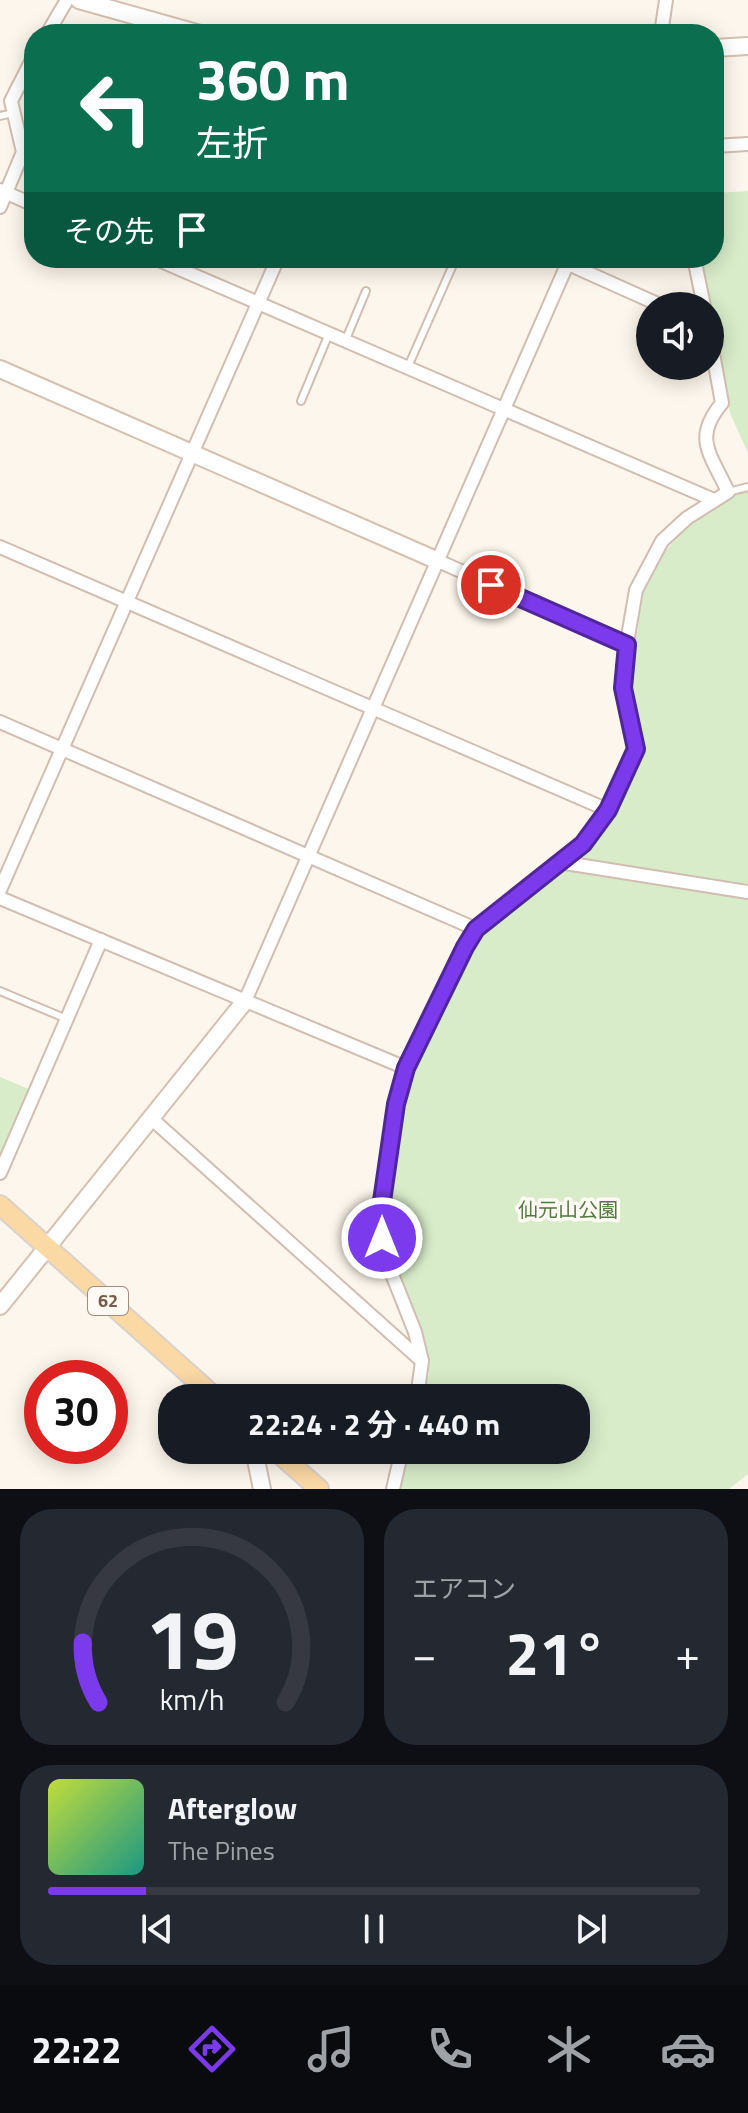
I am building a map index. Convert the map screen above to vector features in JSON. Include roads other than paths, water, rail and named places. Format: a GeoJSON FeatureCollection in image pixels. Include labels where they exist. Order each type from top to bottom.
{"type":"FeatureCollection","features":[{"type":"Feature","properties":{"kind":"main road","name":"62"},"geometry":{"type":"LineString","coordinates":[[0,1205],[200,1384]]}},
{"type":"Feature","properties":{"kind":"main road"},"geometry":{"type":"LineString","coordinates":[[291,1464],[319,1489]]}},
{"type":"Feature","properties":{"kind":"street"},"geometry":{"type":"LineString","coordinates":[[53,24],[67,0]]}},
{"type":"Feature","properties":{"kind":"street"},"geometry":{"type":"LineString","coordinates":[[79,0],[164,24]]}},
{"type":"Feature","properties":{"kind":"street"},"geometry":{"type":"LineString","coordinates":[[662,24],[666,0]]}},
{"type":"Feature","properties":{"kind":"street"},"geometry":{"type":"LineString","coordinates":[[136,16],[141,24]]}},
{"type":"Feature","properties":{"kind":"street"},"geometry":{"type":"LineString","coordinates":[[724,47],[748,46]]}},
{"type":"Feature","properties":{"kind":"street"},"geometry":{"type":"LineString","coordinates":[[0,207],[3,191],[23,152],[6,115],[24,74]]}},
{"type":"Feature","properties":{"kind":"street"},"geometry":{"type":"LineString","coordinates":[[724,145],[748,144]]}},
{"type":"Feature","properties":{"kind":"street"},"geometry":{"type":"LineString","coordinates":[[3,191],[24,200]]}},
{"type":"Feature","properties":{"kind":"street"},"geometry":{"type":"LineString","coordinates":[[176,268],[714,500]]}},
{"type":"Feature","properties":{"kind":"street"},"geometry":{"type":"LineString","coordinates":[[0,890],[274,268]]}},
{"type":"Feature","properties":{"kind":"street"},"geometry":{"type":"LineString","coordinates":[[0,1306],[245,1001],[503,409],[561,268]]}},
{"type":"Feature","properties":{"kind":"street"},"geometry":{"type":"LineString","coordinates":[[581,268],[636,294]]}},
{"type":"Feature","properties":{"kind":"street"},"geometry":{"type":"LineString","coordinates":[[696,268],[701,292]]}},
{"type":"Feature","properties":{"kind":"street"},"geometry":{"type":"LineString","coordinates":[[0,369],[627,645]]}},
{"type":"Feature","properties":{"kind":"street"},"geometry":{"type":"LineString","coordinates":[[419,1384],[422,1361],[415,1332],[384,1254],[379,1222],[396,1104],[406,1068],[430,1014],[476,929],[583,844],[608,810],[636,749],[623,688],[636,590],[662,541],[728,492],[704,433],[707,422],[722,403],[718,380]]}},
{"type":"Feature","properties":{"kind":"street"},"geometry":{"type":"LineString","coordinates":[[0,547],[608,810]]}},
{"type":"Feature","properties":{"kind":"street"},"geometry":{"type":"LineString","coordinates":[[0,722],[476,929]]}},
{"type":"Feature","properties":{"kind":"street"},"geometry":{"type":"LineString","coordinates":[[559,862],[748,892]]}},
{"type":"Feature","properties":{"kind":"street"},"geometry":{"type":"LineString","coordinates":[[0,898],[406,1068]]}},
{"type":"Feature","properties":{"kind":"street"},"geometry":{"type":"LineString","coordinates":[[0,1173],[101,940]]}},
{"type":"Feature","properties":{"kind":"street"},"geometry":{"type":"LineString","coordinates":[[152,1119],[422,1361]]}},
{"type":"Feature","properties":{"kind":"street"},"geometry":{"type":"LineString","coordinates":[[257,1464],[262,1489]]}},
{"type":"Feature","properties":{"kind":"street"},"geometry":{"type":"LineString","coordinates":[[393,1489],[399,1464]]}},
{"type":"Feature","properties":{"kind":"lane"},"geometry":{"type":"LineString","coordinates":[[407,369],[452,268]]}},
{"type":"Feature","properties":{"kind":"lane"},"geometry":{"type":"LineString","coordinates":[[344,343],[366,291]]}},
{"type":"Feature","properties":{"kind":"lane"},"geometry":{"type":"LineString","coordinates":[[301,401],[328,336]]}},
{"type":"Feature","properties":{"kind":"lane"},"geometry":{"type":"LineString","coordinates":[[728,492],[748,487]]}},
{"type":"Feature","properties":{"kind":"lane"},"geometry":{"type":"LineString","coordinates":[[0,991],[67,1020]]}},
{"type":"Feature","properties":{"kind":"park label","name":"仙元山公園"},"geometry":{"type":"Point","coordinates":[568,1210]}}]}
